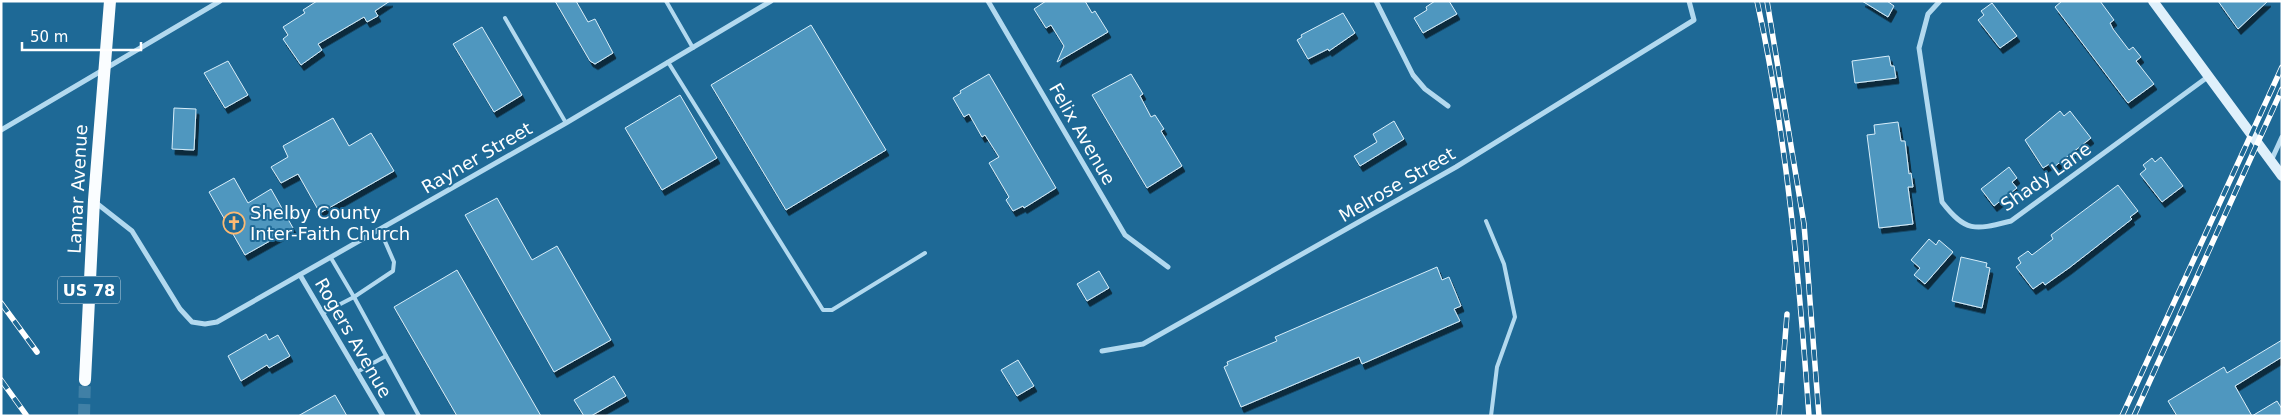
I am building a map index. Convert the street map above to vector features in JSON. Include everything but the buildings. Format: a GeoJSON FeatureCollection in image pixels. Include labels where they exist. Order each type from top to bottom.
{"type":"FeatureCollection","features":[{"type":"Feature","properties":{"kind":"main road","name":"Lamar Avenue"},"geometry":{"type":"LineString","coordinates":[[85,380],[94,200],[103,68],[110,1]]}},
{"type":"Feature","properties":{"kind":"main road"},"geometry":{"type":"LineString","coordinates":[[2153,1],[2282,176]]}},
{"type":"Feature","properties":{"kind":"street"},"geometry":{"type":"LineString","coordinates":[[1,130],[103,68],[220,1]]}},
{"type":"Feature","properties":{"kind":"street","name":"Rayner Street"},"geometry":{"type":"LineString","coordinates":[[94,200],[132,231],[180,309],[192,322],[205,324],[217,322],[566,123],[771,1]]}},
{"type":"Feature","properties":{"kind":"street","name":"Felix Avenue"},"geometry":{"type":"LineString","coordinates":[[988,1],[1125,235],[1168,267]]}},
{"type":"Feature","properties":{"kind":"street"},"geometry":{"type":"LineString","coordinates":[[1376,1],[1413,75],[1424,89],[1448,106]]}},
{"type":"Feature","properties":{"kind":"street","name":"Melrose Street"},"geometry":{"type":"LineString","coordinates":[[1102,351],[1143,344],[1456,167],[1694,20],[1689,1]]}},
{"type":"Feature","properties":{"kind":"street","name":"Shady Lane"},"geometry":{"type":"LineString","coordinates":[[1940,1],[1928,14],[1919,48],[1942,202],[1956,220],[1980,229],[2011,221],[2209,76]]}},
{"type":"Feature","properties":{"kind":"street"},"geometry":{"type":"LineString","coordinates":[[2270,161],[2282,138]]}},
{"type":"Feature","properties":{"kind":"street","name":"Rogers Avenue"},"geometry":{"type":"LineString","coordinates":[[300,275],[383,416]]}},
{"type":"Feature","properties":{"kind":"lane"},"geometry":{"type":"LineString","coordinates":[[666,1],[693,48]]}},
{"type":"Feature","properties":{"kind":"lane"},"geometry":{"type":"LineString","coordinates":[[505,18],[566,123]]}},
{"type":"Feature","properties":{"kind":"lane"},"geometry":{"type":"LineString","coordinates":[[668,62],[823,310],[832,310],[925,253]]}},
{"type":"Feature","properties":{"kind":"lane"},"geometry":{"type":"LineString","coordinates":[[1486,221],[1504,264],[1515,317],[1497,368],[1491,416]]}},
{"type":"Feature","properties":{"kind":"lane"},"geometry":{"type":"LineString","coordinates":[[323,313],[354,297],[393,271],[394,262],[380,230]]}},
{"type":"Feature","properties":{"kind":"lane"},"geometry":{"type":"LineString","coordinates":[[330,258],[354,297],[419,416]]}},
{"type":"Feature","properties":{"kind":"lane"},"geometry":{"type":"LineString","coordinates":[[357,372],[386,356]]}},
{"type":"Feature","properties":{"kind":"tunnel"},"geometry":{"type":"LineString","coordinates":[[84,416],[85,380]]}},
{"type":"Feature","properties":{"kind":"railway"},"geometry":{"type":"LineString","coordinates":[[1757,1],[1784,155],[1796,259],[1809,416]]}},
{"type":"Feature","properties":{"kind":"railway"},"geometry":{"type":"LineString","coordinates":[[1767,1],[1804,224],[1819,416]]}},
{"type":"Feature","properties":{"kind":"railway"},"geometry":{"type":"LineString","coordinates":[[2122,416],[2282,67]]}},
{"type":"Feature","properties":{"kind":"railway"},"geometry":{"type":"LineString","coordinates":[[2134,416],[2282,89]]}},
{"type":"Feature","properties":{"kind":"railway"},"geometry":{"type":"LineString","coordinates":[[1,303],[37,352]]}},
{"type":"Feature","properties":{"kind":"railway"},"geometry":{"type":"LineString","coordinates":[[1779,416],[1787,314]]}},
{"type":"Feature","properties":{"kind":"railway"},"geometry":{"type":"LineString","coordinates":[[1,380],[27,416]]}},
{"type":"Feature","properties":{"kind":"place","name":"Shelby County Inter-Faith Church"},"geometry":{"type":"Point","coordinates":[234,223]}}]}
